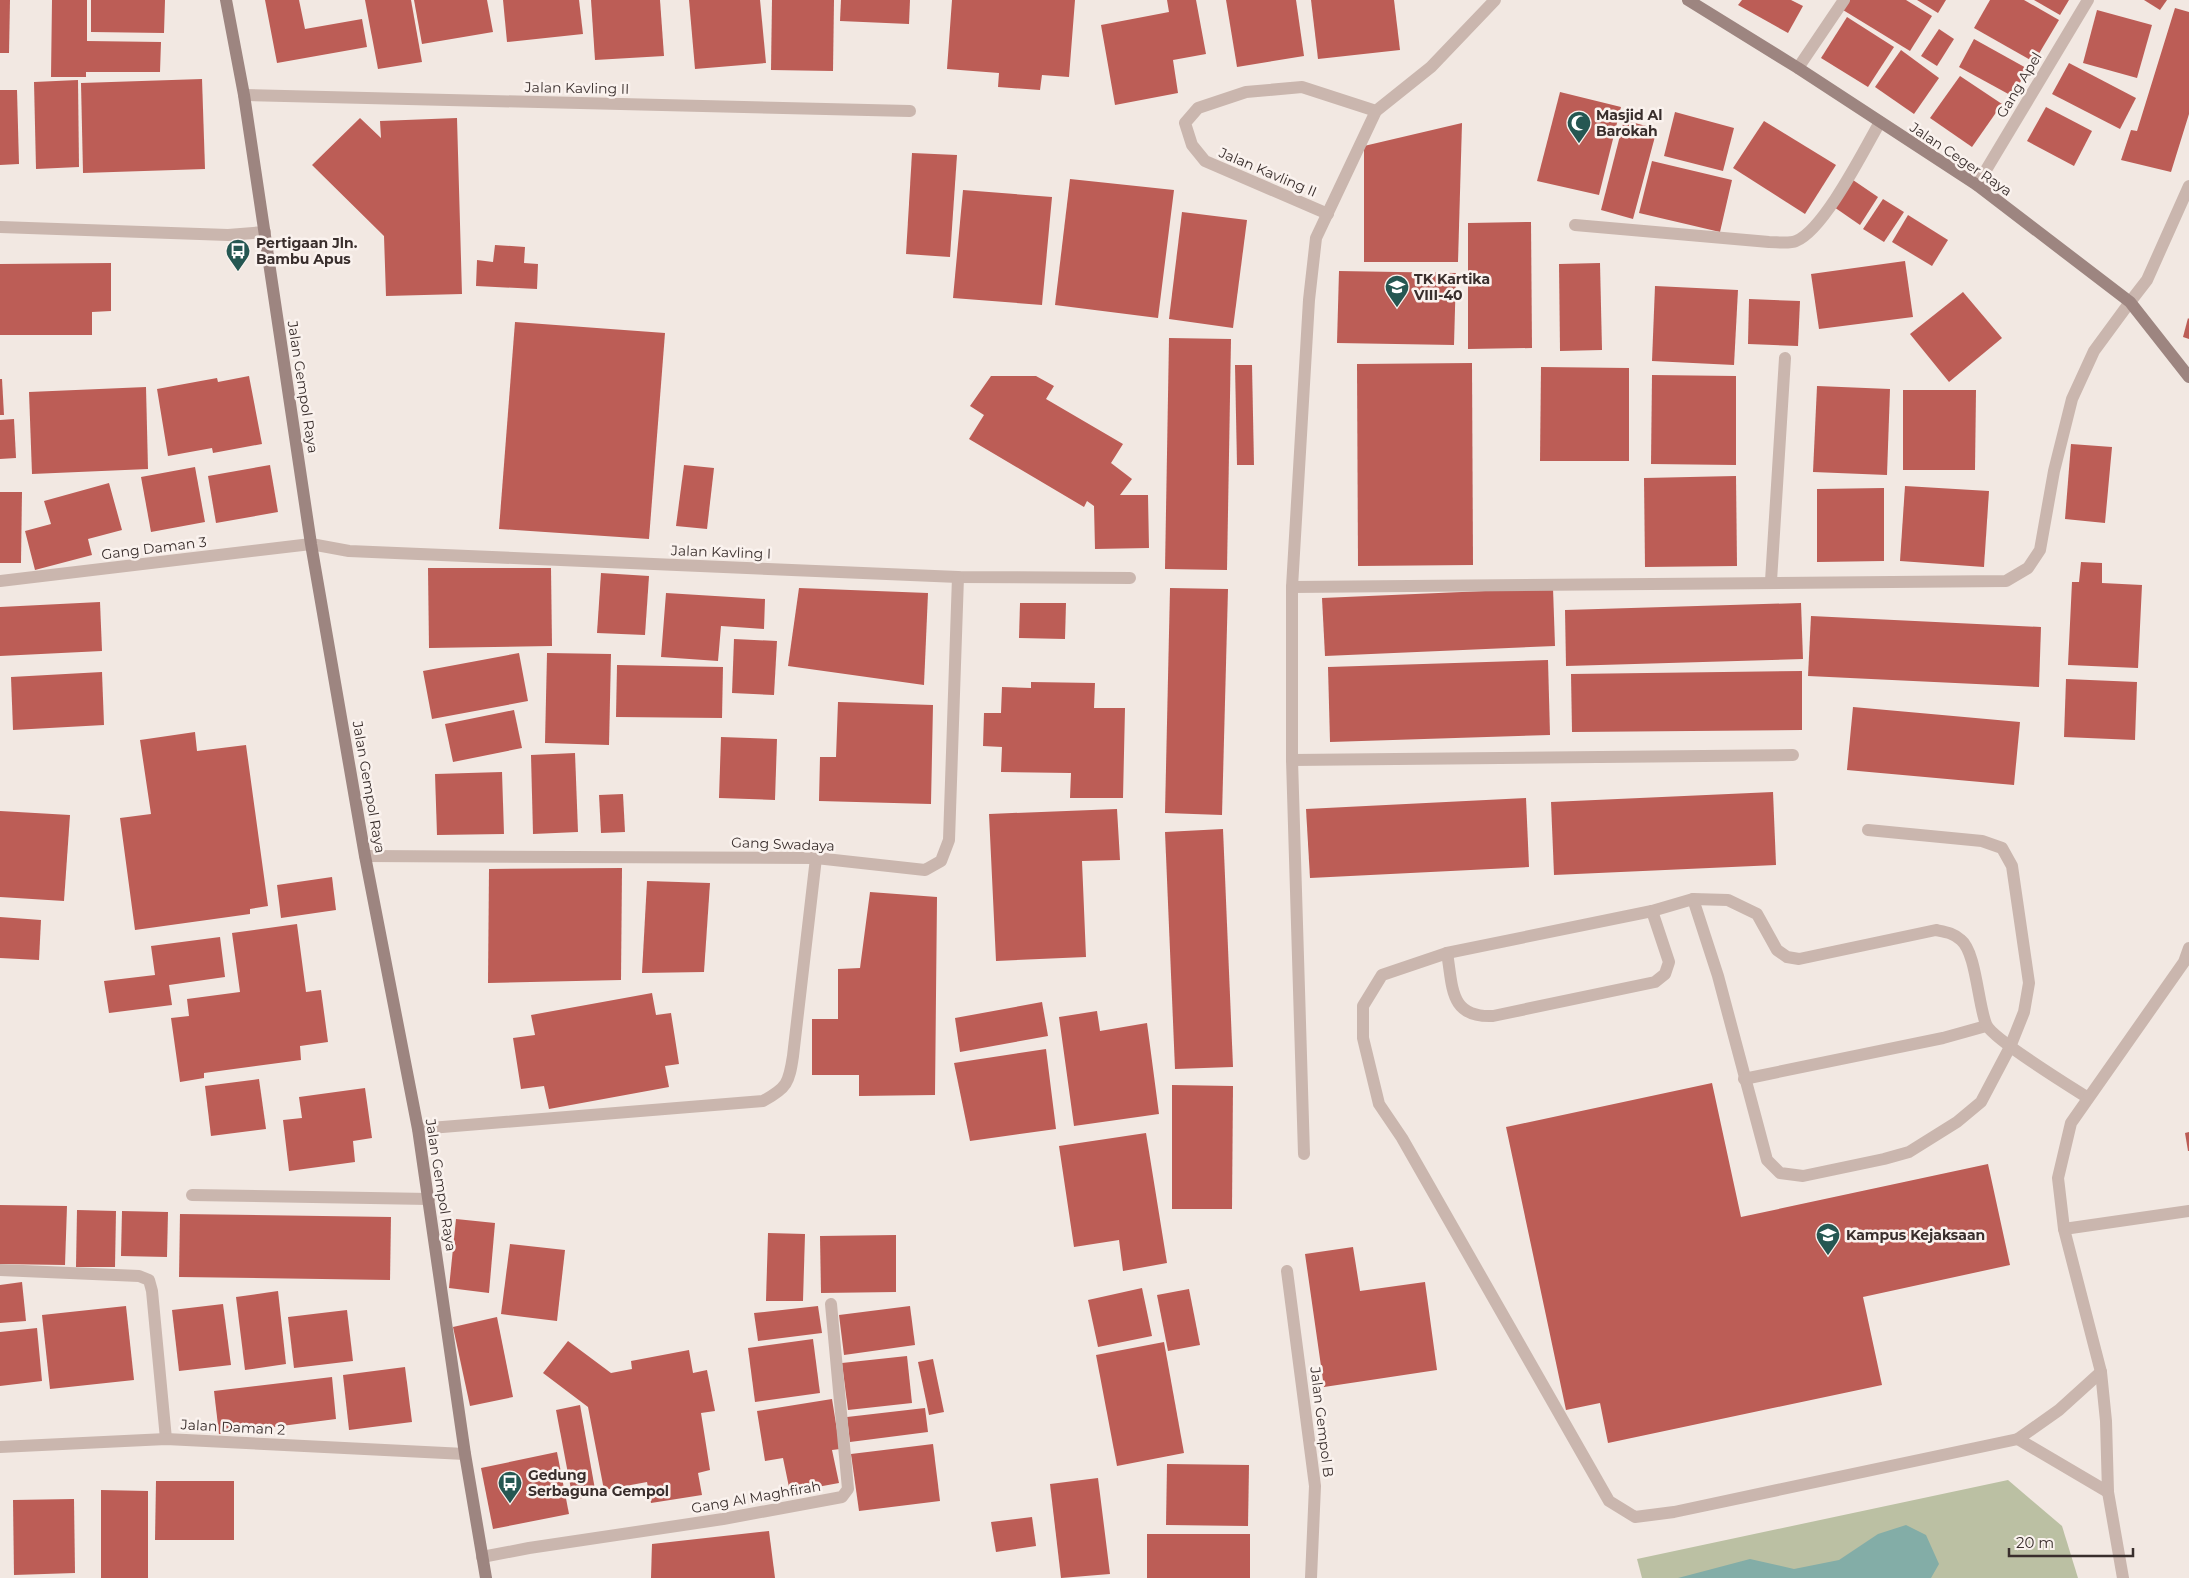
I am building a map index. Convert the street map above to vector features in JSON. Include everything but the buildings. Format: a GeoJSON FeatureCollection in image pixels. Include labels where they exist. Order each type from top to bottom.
{"type":"FeatureCollection","features":[{"type":"Feature","properties":{"kind":"main road","name":"Jalan Gempol Raya"},"geometry":{"type":"LineString","coordinates":[[226,0],[244,95],[311,544],[365,856],[418,1129],[465,1454],[486,1578]]}},
{"type":"Feature","properties":{"kind":"main road","name":"Jalan Ceger Raya"},"geometry":{"type":"LineString","coordinates":[[1688,0],[1798,68],[1977,186],[2130,302],[2189,377]]}},
{"type":"Feature","properties":{"kind":"street"},"geometry":{"type":"LineString","coordinates":[[1304,1154],[1292,760],[1292,587],[1309,300],[1316,238],[1376,111],[1431,67],[1495,0]]}},
{"type":"Feature","properties":{"kind":"street"},"geometry":{"type":"LineString","coordinates":[[1798,68],[1844,0]]}},
{"type":"Feature","properties":{"kind":"street","name":"Gang Apel"},"geometry":{"type":"LineString","coordinates":[[1977,186],[2088,0]]}},
{"type":"Feature","properties":{"kind":"street","name":"Jalan Kavling II"},"geometry":{"type":"LineString","coordinates":[[1328,214],[1205,162],[1192,145],[1186,123],[1198,108],[1246,92],[1302,87],[1376,111]]}},
{"type":"Feature","properties":{"kind":"street","name":"Jalan Kavling II"},"geometry":{"type":"LineString","coordinates":[[244,95],[910,111]]}},
{"type":"Feature","properties":{"kind":"street"},"geometry":{"type":"LineString","coordinates":[[1575,225],[1769,242],[1796,241],[1813,229],[1841,189],[1880,122]]}},
{"type":"Feature","properties":{"kind":"street"},"geometry":{"type":"LineString","coordinates":[[1292,587],[2006,580],[2028,568],[2040,550],[2054,471],[2072,399],[2094,351],[2147,280],[2189,186]]}},
{"type":"Feature","properties":{"kind":"street"},"geometry":{"type":"LineString","coordinates":[[0,227],[228,235],[265,232]]}},
{"type":"Feature","properties":{"kind":"street"},"geometry":{"type":"LineString","coordinates":[[1771,581],[1786,358]]}},
{"type":"Feature","properties":{"kind":"street","name":"Jalan Kavling I"},"geometry":{"type":"LineString","coordinates":[[311,544],[349,551],[958,577],[1130,578]]}},
{"type":"Feature","properties":{"kind":"street","name":"Gang Daman 3"},"geometry":{"type":"LineString","coordinates":[[0,581],[311,544]]}},
{"type":"Feature","properties":{"kind":"street","name":"Gang Swadaya"},"geometry":{"type":"LineString","coordinates":[[365,856],[434,854],[816,858],[925,870],[941,861],[949,840],[958,577]]}},
{"type":"Feature","properties":{"kind":"street"},"geometry":{"type":"LineString","coordinates":[[1292,760],[1793,755]]}},
{"type":"Feature","properties":{"kind":"street"},"geometry":{"type":"LineString","coordinates":[[1693,899],[1718,976],[1767,1160],[1780,1173],[1803,1176],[1909,1152],[1957,1122],[1981,1102],[2010,1047],[2024,1012],[2029,983],[2012,866],[2002,848],[1982,841],[1868,830]]}},
{"type":"Feature","properties":{"kind":"street"},"geometry":{"type":"LineString","coordinates":[[418,1129],[763,1101],[781,1091],[790,1075],[793,1056],[816,858]]}},
{"type":"Feature","properties":{"kind":"street"},"geometry":{"type":"LineString","coordinates":[[2088,1098],[2010,1047],[1986,1026],[1972,962],[1963,941],[1952,934],[1936,930],[1799,959],[1787,957],[1777,950],[1757,914],[1728,900],[1693,899],[1652,911],[1447,953],[1382,975],[1363,1006],[1363,1038],[1379,1104],[1402,1138],[1609,1501],[1635,1516],[1674,1512],[2018,1439],[2059,1410],[2102,1372]]}},
{"type":"Feature","properties":{"kind":"street"},"geometry":{"type":"LineString","coordinates":[[1447,953],[1454,993],[1462,1009],[1476,1017],[1493,1016],[1655,982],[1665,974],[1669,962],[1652,911]]}},
{"type":"Feature","properties":{"kind":"street"},"geometry":{"type":"LineString","coordinates":[[2123,1578],[2108,1492],[2106,1421],[2102,1372],[2064,1229],[2058,1178],[2071,1123],[2184,962],[2189,948]]}},
{"type":"Feature","properties":{"kind":"street"},"geometry":{"type":"LineString","coordinates":[[1744,1079],[1943,1038],[1986,1026]]}},
{"type":"Feature","properties":{"kind":"street"},"geometry":{"type":"LineString","coordinates":[[192,1196],[429,1199]]}},
{"type":"Feature","properties":{"kind":"street"},"geometry":{"type":"LineString","coordinates":[[2064,1229],[2189,1211]]}},
{"type":"Feature","properties":{"kind":"street"},"geometry":{"type":"LineString","coordinates":[[0,1270],[139,1276],[148,1280],[152,1291],[166,1439]]}},
{"type":"Feature","properties":{"kind":"street","name":"Jalan Gempol B"},"geometry":{"type":"LineString","coordinates":[[1287,1272],[1315,1486],[1311,1578]]}},
{"type":"Feature","properties":{"kind":"street","name":"Gang Al Maghfirah"},"geometry":{"type":"LineString","coordinates":[[482,1557],[529,1548],[723,1519],[842,1497],[848,1489],[831,1304]]}},
{"type":"Feature","properties":{"kind":"street","name":"Jalan Daman 2"},"geometry":{"type":"LineString","coordinates":[[0,1447],[166,1439],[465,1454]]}},
{"type":"Feature","properties":{"kind":"street"},"geometry":{"type":"LineString","coordinates":[[2018,1439],[2108,1492]]}},
{"type":"Feature","properties":{"kind":"green space"},"geometry":{"type":"Polygon","coordinates":[[[2008,1480],[2062,1526],[2078,1578],[1642,1578],[1637,1559],[2008,1480]]]}},
{"type":"Feature","properties":{"kind":"water"},"geometry":{"type":"Polygon","coordinates":[[[1906,1525],[1926,1535],[1939,1564],[1931,1578],[1678,1578],[1750,1559],[1794,1569],[1839,1560],[1878,1534],[1906,1525]]]}},
{"type":"Feature","properties":{"kind":"place","name":"Masjid Al Barokah"},"geometry":{"type":"Point","coordinates":[1579,144]}},
{"type":"Feature","properties":{"kind":"place","name":"Pertigaan Jln. Bambu Apus"},"geometry":{"type":"Point","coordinates":[238,272]}},
{"type":"Feature","properties":{"kind":"place","name":"TK Kartika VIII-40"},"geometry":{"type":"Point","coordinates":[1397,308]}},
{"type":"Feature","properties":{"kind":"place","name":"Kampus Kejaksaan"},"geometry":{"type":"Point","coordinates":[1828,1256]}},
{"type":"Feature","properties":{"kind":"place","name":"Gedung Serbaguna Gempol"},"geometry":{"type":"Point","coordinates":[510,1504]}}]}
